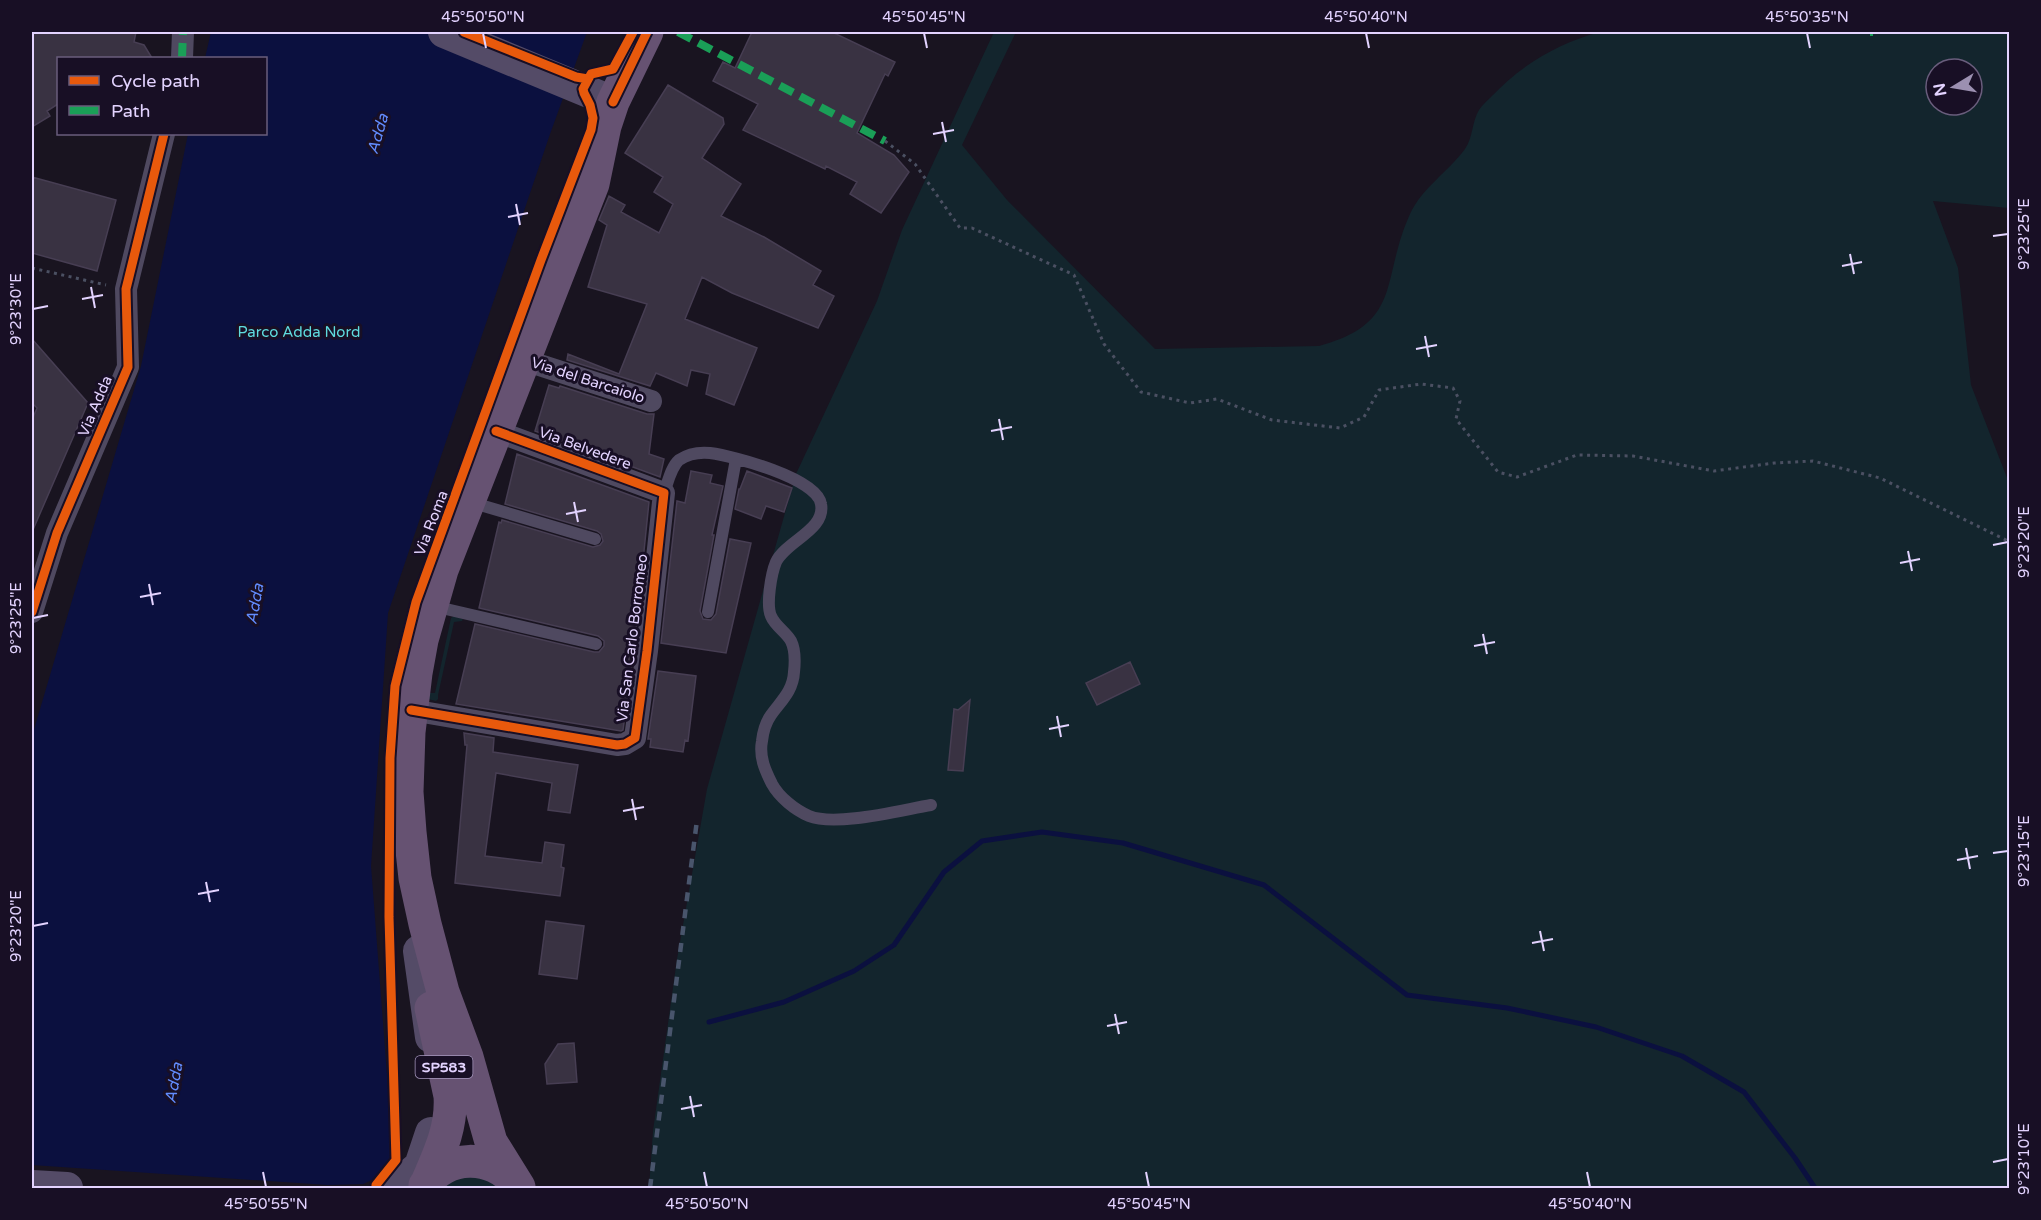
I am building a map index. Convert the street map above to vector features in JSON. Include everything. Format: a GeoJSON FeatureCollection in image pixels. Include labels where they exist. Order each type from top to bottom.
{"type":"FeatureCollection","features":[{"type":"Feature","properties":{"kind":"main road"},"geometry":{"type":"LineString","coordinates":[[444,32],[580,87],[609,114]]}},
{"type":"Feature","properties":{"kind":"main road","name":"Via Roma"},"geometry":{"type":"LineString","coordinates":[[425,1184],[447,1134],[450,1101],[402,874],[396,826],[398,711],[412,631],[420,598],[438,547],[578,177],[647,32]]}},
{"type":"Feature","properties":{"kind":"main road","name":"Via Roma"},"geometry":{"type":"LineString","coordinates":[[519,1188],[490,1142],[467,1057],[443,992],[425,924],[414,865],[408,812],[407,765],[411,710],[420,653],[442,570],[593,184],[609,114]]}},
{"type":"Feature","properties":{"kind":"main road","name":"Via Roma"},"geometry":{"type":"LineString","coordinates":[[394,1188],[420,1166],[436,1116],[436,1076],[419,951]]}},
{"type":"Feature","properties":{"kind":"main road","name":"SP583"},"geometry":{"type":"LineString","coordinates":[[425,1184],[439,1171],[451,1165],[464,1161],[478,1161],[503,1171],[519,1188]]}},
{"type":"Feature","properties":{"kind":"main road"},"geometry":{"type":"LineString","coordinates":[[32,1186],[67,1188]]}},
{"type":"Feature","properties":{"kind":"street","name":"Via Adda"},"geometry":{"type":"LineString","coordinates":[[32,612],[57,533],[128,367],[126,289],[164,135]]}},
{"type":"Feature","properties":{"kind":"street","name":"Via del Barcaiolo"},"geometry":{"type":"LineString","coordinates":[[524,360],[651,401]]}},
{"type":"Feature","properties":{"kind":"street","name":"Via Belvedere"},"geometry":{"type":"LineString","coordinates":[[496,431],[664,493]]}},
{"type":"Feature","properties":{"kind":"street","name":"Via San Carlo Borromeo"},"geometry":{"type":"LineString","coordinates":[[411,710],[616,745],[625,744],[635,738],[664,493]]}},
{"type":"Feature","properties":{"kind":"lane"},"geometry":{"type":"LineString","coordinates":[[664,493],[677,462],[687,456],[709,453],[763,465],[811,489],[822,503],[821,517],[814,528],[800,537],[776,562],[770,585],[770,616],[791,641],[794,653],[794,673],[791,688],[770,716],[761,744],[764,770],[777,792],[810,817],[833,820],[931,805]]}},
{"type":"Feature","properties":{"kind":"lane"},"geometry":{"type":"LineString","coordinates":[[708,612],[736,459]]}},
{"type":"Feature","properties":{"kind":"lane"},"geometry":{"type":"LineString","coordinates":[[469,502],[595,539]]}},
{"type":"Feature","properties":{"kind":"lane"},"geometry":{"type":"LineString","coordinates":[[431,605],[596,644]]}},
{"type":"Feature","properties":{"kind":"path"},"geometry":{"type":"LineString","coordinates":[[885,141],[915,164],[960,228],[972,228],[1074,275],[1104,344],[1141,392],[1190,403],[1217,399],[1272,420],[1340,428],[1364,417],[1379,390],[1421,384],[1453,388],[1460,401],[1456,419],[1498,472],[1507,475],[1517,477],[1577,455],[1633,456],[1714,471],[1774,463],[1813,461],[1880,478],[2010,542]]}},
{"type":"Feature","properties":{"kind":"path"},"geometry":{"type":"LineString","coordinates":[[32,268],[126,289]]}},
{"type":"Feature","properties":{"kind":"shaded area"},"geometry":{"type":"Polygon","coordinates":[[[994,32],[1016,32],[962,145],[1007,200],[1155,349],[1319,346],[1346,336],[1365,325],[1377,312],[1385,296],[1410,214],[1421,196],[1465,149],[1482,106],[1515,75],[1540,57],[1584,37],[1599,32],[2009,32],[2009,208],[1933,201],[1958,268],[1971,385],[2009,483],[2009,1188],[649,1188],[653,1131],[677,959],[707,789],[796,474],[877,301],[902,230],[994,32]]]}},
{"type":"Feature","properties":{"kind":"shaded area"},"geometry":{"type":"Polygon","coordinates":[[[454,616],[463,619],[454,622],[438,699],[436,701],[428,699],[430,693],[435,693],[451,618],[454,616]]]}},
{"type":"Feature","properties":{"kind":"shaded area"},"geometry":{"type":"Polygon","coordinates":[[[453,1169],[512,1188],[430,1188],[453,1169]]]}},
{"type":"Feature","properties":{"kind":"water","name":"Parco Adda Nord"},"geometry":{"type":"Polygon","coordinates":[[[211,32],[587,32],[550,134],[388,613],[371,866],[393,1154],[372,1180],[361,1185],[32,1188],[33,733],[141,366],[188,135],[267,135],[267,57],[205,57],[211,32]]]}},
{"type":"Feature","properties":{"kind":"pier"},"geometry":{"type":"Polygon","coordinates":[[[32,1165],[328,1185],[363,1184],[362,1188],[32,1188],[32,1165]]]}},
{"type":"Feature","properties":{"kind":"building"},"geometry":{"type":"Polygon","coordinates":[[[32,32],[136,32],[134,42],[144,45],[151,57],[57,57],[57,105],[47,111],[50,116],[32,127],[32,32]]]}},
{"type":"Feature","properties":{"kind":"building"},"geometry":{"type":"Polygon","coordinates":[[[752,32],[832,32],[895,62],[888,76],[885,74],[857,133],[894,155],[909,172],[881,213],[850,194],[857,182],[743,130],[758,104],[713,81],[723,62],[735,68],[752,32]]]}},
{"type":"Feature","properties":{"kind":"building"},"geometry":{"type":"Polygon","coordinates":[[[668,85],[723,118],[724,124],[702,158],[741,184],[721,216],[764,237],[821,271],[813,285],[834,296],[818,328],[732,293],[702,277],[685,319],[757,348],[734,405],[706,394],[710,374],[691,370],[687,386],[656,373],[650,386],[567,360],[568,354],[619,374],[647,304],[588,287],[607,225],[599,220],[609,196],[625,205],[621,212],[659,233],[673,204],[654,192],[663,177],[625,153],[668,85]]]}},
{"type":"Feature","properties":{"kind":"building"},"geometry":{"type":"Polygon","coordinates":[[[32,177],[116,200],[97,271],[32,253],[32,177]]]}},
{"type":"Feature","properties":{"kind":"building"},"geometry":{"type":"Polygon","coordinates":[[[32,339],[88,403],[32,532],[32,420],[37,408],[32,403],[32,339]]]}},
{"type":"Feature","properties":{"kind":"building"},"geometry":{"type":"Polygon","coordinates":[[[549,385],[559,388],[560,386],[647,414],[654,414],[649,454],[664,459],[660,477],[535,431],[549,385]]]}},
{"type":"Feature","properties":{"kind":"building"},"geometry":{"type":"Polygon","coordinates":[[[517,454],[649,502],[634,649],[623,730],[621,731],[456,704],[475,624],[594,652],[599,652],[604,646],[604,641],[598,636],[479,608],[499,522],[501,523],[502,520],[593,547],[600,545],[603,541],[601,534],[597,531],[505,504],[517,454]]]}},
{"type":"Feature","properties":{"kind":"building"},"geometry":{"type":"Polygon","coordinates":[[[691,471],[712,475],[710,483],[723,486],[712,535],[714,535],[700,611],[703,619],[711,620],[716,614],[730,539],[751,543],[726,653],[661,643],[677,501],[685,503],[691,471]]]}},
{"type":"Feature","properties":{"kind":"building"},"geometry":{"type":"Polygon","coordinates":[[[747,471],[792,488],[784,512],[766,506],[761,519],[735,509],[739,489],[747,471]]]}},
{"type":"Feature","properties":{"kind":"building"},"geometry":{"type":"Polygon","coordinates":[[[1130,662],[1140,684],[1097,705],[1086,683],[1130,662]]]}},
{"type":"Feature","properties":{"kind":"building"},"geometry":{"type":"Polygon","coordinates":[[[658,671],[696,676],[688,741],[685,740],[683,752],[650,747],[651,739],[648,739],[658,671]]]}},
{"type":"Feature","properties":{"kind":"building"},"geometry":{"type":"Polygon","coordinates":[[[970,700],[963,771],[948,770],[954,709],[958,710],[970,700]]]}},
{"type":"Feature","properties":{"kind":"building"},"geometry":{"type":"Polygon","coordinates":[[[464,733],[494,738],[493,752],[578,765],[570,813],[548,810],[552,783],[496,773],[485,856],[542,863],[545,842],[564,845],[560,896],[455,883],[467,745],[465,745],[464,733]]]}},
{"type":"Feature","properties":{"kind":"building"},"geometry":{"type":"Polygon","coordinates":[[[546,921],[584,926],[577,979],[539,974],[546,921]]]}},
{"type":"Feature","properties":{"kind":"building"},"geometry":{"type":"Polygon","coordinates":[[[574,1043],[577,1082],[547,1084],[545,1064],[558,1044],[574,1043]]]}},
{"type":"Feature","properties":{"kind":"waterway"},"geometry":{"type":"LineString","coordinates":[[709,1022],[784,1002],[854,971],[894,945],[944,872],[982,841],[1042,832],[1123,843],[1264,885],[1407,995],[1507,1008],[1596,1027],[1682,1056],[1744,1092],[1815,1188]]}},
{"type":"Feature","properties":{"kind":"railway"},"geometry":{"type":"LineString","coordinates":[[650,1188],[697,820]]}},
{"type":"Feature","properties":{"kind":"marked path"},"geometry":{"type":"LineString","coordinates":[[182,57],[183,32]]}},
{"type":"Feature","properties":{"kind":"marked path"},"geometry":{"type":"LineString","coordinates":[[678,32],[885,141]]}},
{"type":"Feature","properties":{"kind":"cycle path"},"geometry":{"type":"LineString","coordinates":[[464,32],[576,77],[588,79]]}},
{"type":"Feature","properties":{"kind":"cycle path"},"geometry":{"type":"LineString","coordinates":[[376,1188],[396,1160],[389,917],[390,758],[395,686],[416,602],[591,130],[593,118],[583,89],[591,74],[613,69],[633,32]]}},
{"type":"Feature","properties":{"kind":"cycle path"},"geometry":{"type":"LineString","coordinates":[[613,102],[647,32]]}},
{"type":"Feature","properties":{"kind":"cycle path"},"geometry":{"type":"LineString","coordinates":[[32,612],[57,533],[128,367],[126,289],[164,135]]}},
{"type":"Feature","properties":{"kind":"cycle path"},"geometry":{"type":"LineString","coordinates":[[411,710],[617,745],[625,744],[635,738],[664,493],[496,431]]}},
{"type":"Feature","properties":{"kind":"water label","name":"Adda"},"geometry":{"type":"Point","coordinates":[378,134]}},
{"type":"Feature","properties":{"kind":"water label","name":"Adda"},"geometry":{"type":"Point","coordinates":[255,604]}},
{"type":"Feature","properties":{"kind":"water label","name":"Adda"},"geometry":{"type":"Point","coordinates":[174,1083]}}]}
